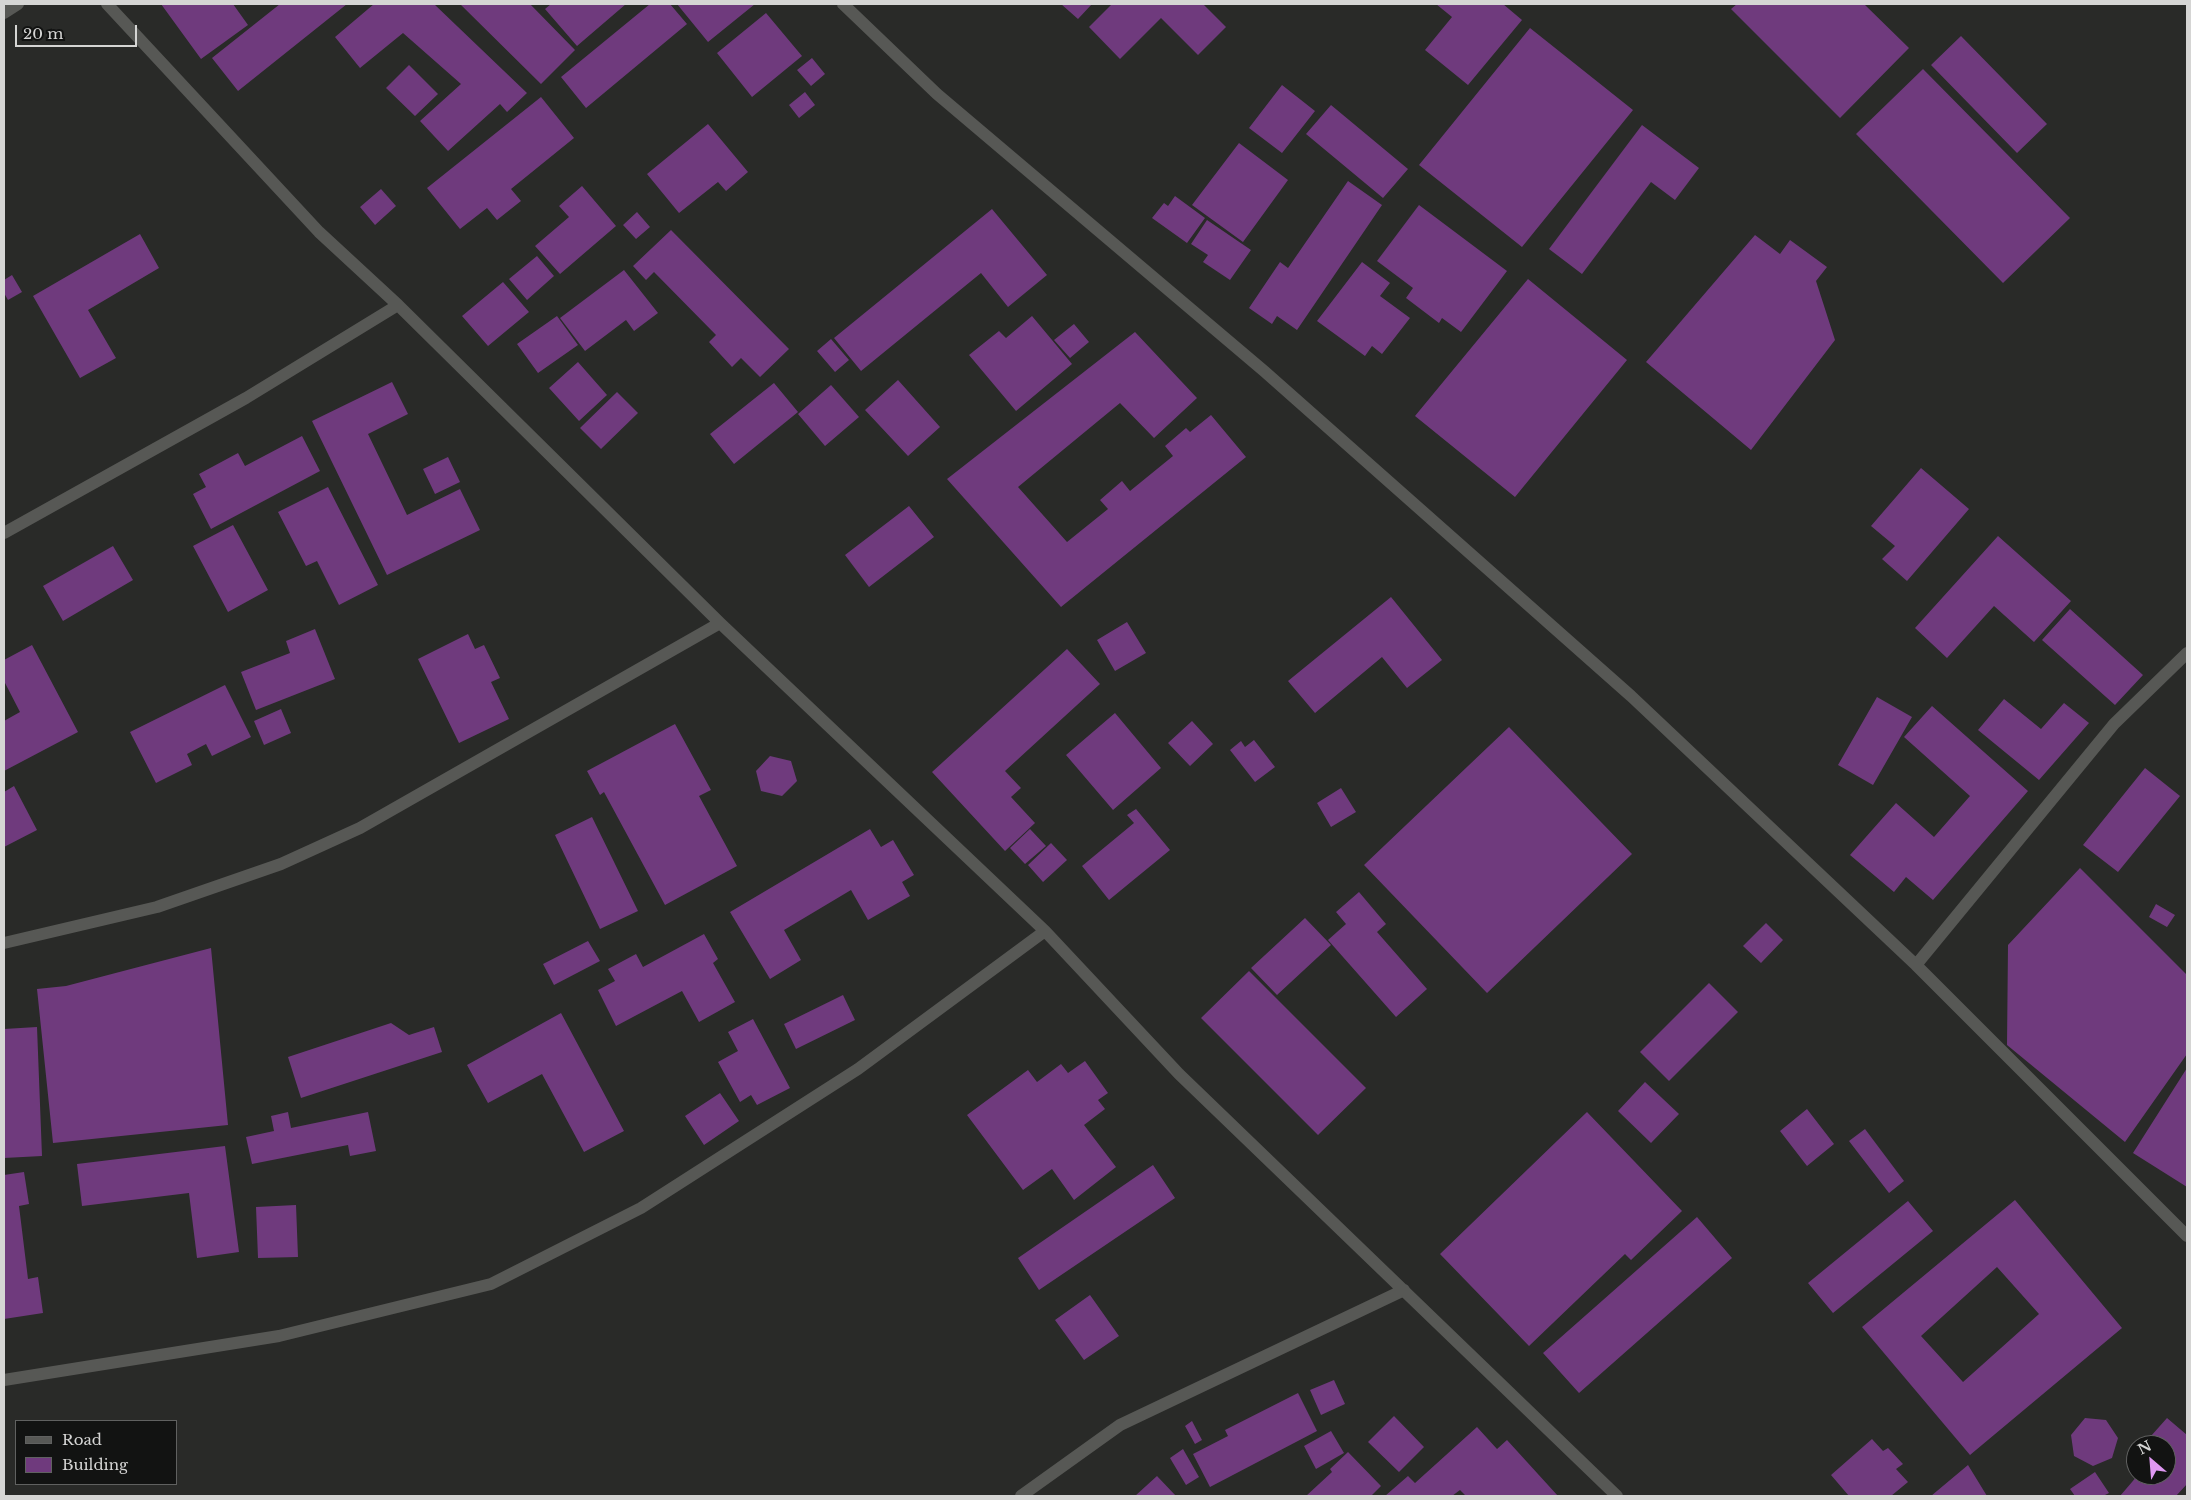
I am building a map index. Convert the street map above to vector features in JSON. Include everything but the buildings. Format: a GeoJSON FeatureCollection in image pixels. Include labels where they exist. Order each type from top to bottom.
{"type":"FeatureCollection","features":[{"type":"Feature","properties":{"kind":"street"},"geometry":{"type":"LineString","coordinates":[[4,13],[18,4]]}},
{"type":"Feature","properties":{"kind":"street"},"geometry":{"type":"LineString","coordinates":[[107,4],[319,232],[398,305],[720,623],[1045,932],[1179,1074],[1617,1496]]}},
{"type":"Feature","properties":{"kind":"street"},"geometry":{"type":"LineString","coordinates":[[843,4],[938,94],[1264,371],[1624,689],[1916,965],[2187,1236]]}},
{"type":"Feature","properties":{"kind":"street"},"geometry":{"type":"LineString","coordinates":[[4,533],[246,398],[398,305]]}},
{"type":"Feature","properties":{"kind":"street"},"geometry":{"type":"LineString","coordinates":[[4,943],[156,907],[299,856],[360,828],[720,623]]}},
{"type":"Feature","properties":{"kind":"street"},"geometry":{"type":"LineString","coordinates":[[1916,965],[2114,724],[2187,653]]}},
{"type":"Feature","properties":{"kind":"street"},"geometry":{"type":"LineString","coordinates":[[4,1380],[279,1336],[491,1284],[649,1203],[858,1069],[1045,932]]}},
{"type":"Feature","properties":{"kind":"street"},"geometry":{"type":"LineString","coordinates":[[1021,1496],[1120,1425],[1404,1290]]}}]}
